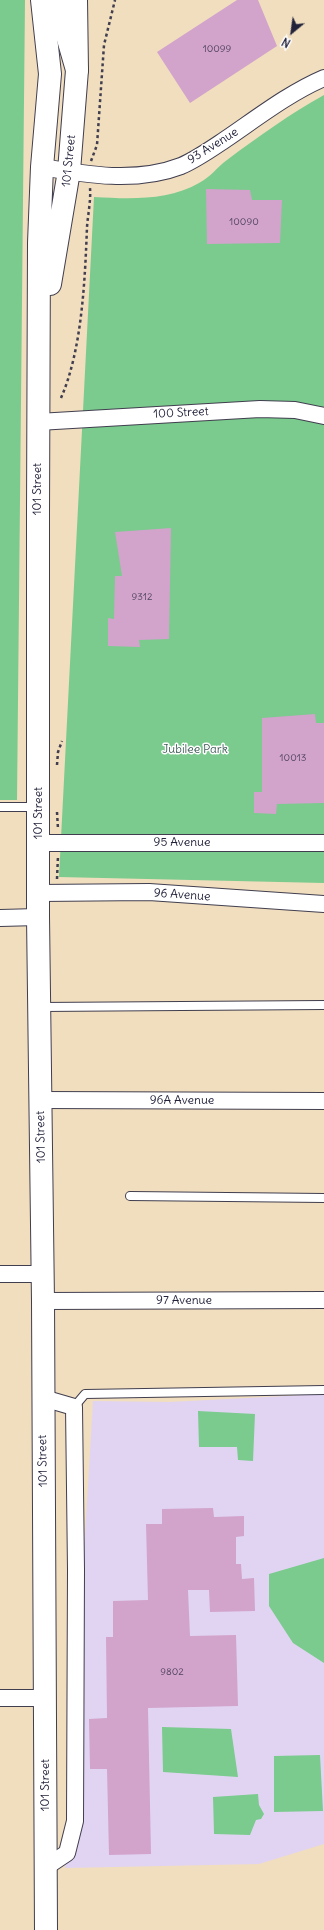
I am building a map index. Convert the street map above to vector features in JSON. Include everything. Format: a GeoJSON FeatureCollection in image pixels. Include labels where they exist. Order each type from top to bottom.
{"type":"FeatureCollection","features":[{"type":"Feature","properties":{"kind":"street","name":"101 Street"},"geometry":{"type":"LineString","coordinates":[[42,0],[50,74],[42,167],[39,243],[40,344],[38,422],[49,843],[47,893],[38,917],[43,1274],[46,1930]]}},
{"type":"Feature","properties":{"kind":"street"},"geometry":{"type":"LineString","coordinates":[[61,0],[64,25],[76,70]]}},
{"type":"Feature","properties":{"kind":"street","name":"101 Street"},"geometry":{"type":"LineString","coordinates":[[40,344],[69,171],[76,70],[76,0]]}},
{"type":"Feature","properties":{"kind":"street","name":"93 Avenue"},"geometry":{"type":"LineString","coordinates":[[42,167],[119,176],[145,175],[180,166],[198,158],[284,100],[324,78]]}},
{"type":"Feature","properties":{"kind":"street","name":"100 Street"},"geometry":{"type":"LineString","coordinates":[[38,422],[260,409],[295,410],[324,416]]}},
{"type":"Feature","properties":{"kind":"street","name":"95 Avenue"},"geometry":{"type":"LineString","coordinates":[[49,843],[324,843]]}},
{"type":"Feature","properties":{"kind":"street","name":"96 Avenue"},"geometry":{"type":"LineString","coordinates":[[47,893],[149,892],[324,904]]}},
{"type":"Feature","properties":{"kind":"street"},"geometry":{"type":"LineString","coordinates":[[0,918],[38,917]]}},
{"type":"Feature","properties":{"kind":"street","name":"96A Avenue"},"geometry":{"type":"LineString","coordinates":[[41,1100],[324,1102]]}},
{"type":"Feature","properties":{"kind":"street"},"geometry":{"type":"LineString","coordinates":[[0,1274],[43,1274]]}},
{"type":"Feature","properties":{"kind":"street","name":"97 Avenue"},"geometry":{"type":"LineString","coordinates":[[43,1301],[324,1300]]}},
{"type":"Feature","properties":{"kind":"street"},"geometry":{"type":"LineString","coordinates":[[43,1398],[74,1407],[76,1570],[75,1821],[67,1853],[46,1867]]}},
{"type":"Feature","properties":{"kind":"street"},"geometry":{"type":"LineString","coordinates":[[0,1698],[46,1698]]}},
{"type":"Feature","properties":{"kind":"lane"},"geometry":{"type":"LineString","coordinates":[[0,808],[48,808]]}},
{"type":"Feature","properties":{"kind":"lane"},"geometry":{"type":"LineString","coordinates":[[39,1007],[324,1005]]}},
{"type":"Feature","properties":{"kind":"lane"},"geometry":{"type":"LineString","coordinates":[[130,1196],[324,1198]]}},
{"type":"Feature","properties":{"kind":"lane"},"geometry":{"type":"LineString","coordinates":[[74,1407],[85,1394],[324,1390]]}},
{"type":"Feature","properties":{"kind":"path"},"geometry":{"type":"LineString","coordinates":[[91,159],[97,145],[104,45],[115,0]]}},
{"type":"Feature","properties":{"kind":"path"},"geometry":{"type":"LineString","coordinates":[[61,398],[66,387],[77,336],[86,271],[90,186]]}},
{"type":"Feature","properties":{"kind":"path"},"geometry":{"type":"LineString","coordinates":[[57,766],[58,752],[62,741]]}},
{"type":"Feature","properties":{"kind":"path"},"geometry":{"type":"LineString","coordinates":[[47,893],[49,843],[48,808]]}},
{"type":"Feature","properties":{"kind":"shaded area"},"geometry":{"type":"Polygon","coordinates":[[[324,1394],[324,1844],[259,1864],[65,1868],[93,1401],[169,1402],[324,1394]]]}},
{"type":"Feature","properties":{"kind":"green space"},"geometry":{"type":"Polygon","coordinates":[[[0,0],[25,0],[17,800],[0,800],[0,0]]]}},
{"type":"Feature","properties":{"kind":"green space","name":"Jubilee Park"},"geometry":{"type":"Polygon","coordinates":[[[324,95],[324,883],[59,877],[94,197],[148,198],[187,189],[207,178],[223,163],[251,142],[324,95]]]}},
{"type":"Feature","properties":{"kind":"green space"},"geometry":{"type":"Polygon","coordinates":[[[198,1411],[255,1414],[253,1461],[238,1460],[237,1447],[199,1447],[198,1411]]]}},
{"type":"Feature","properties":{"kind":"green space"},"geometry":{"type":"Polygon","coordinates":[[[324,1558],[324,1663],[293,1643],[269,1606],[269,1574],[324,1558]]]}},
{"type":"Feature","properties":{"kind":"green space"},"geometry":{"type":"Polygon","coordinates":[[[162,1727],[231,1729],[238,1777],[163,1772],[162,1727]]]}},
{"type":"Feature","properties":{"kind":"green space"},"geometry":{"type":"Polygon","coordinates":[[[320,1755],[323,1811],[274,1812],[274,1756],[320,1755]]]}},
{"type":"Feature","properties":{"kind":"green space"},"geometry":{"type":"Polygon","coordinates":[[[258,1794],[259,1805],[264,1814],[261,1819],[256,1820],[250,1835],[214,1834],[213,1797],[258,1794]]]}},
{"type":"Feature","properties":{"kind":"building"},"geometry":{"type":"Polygon","coordinates":[[[237,0],[258,0],[277,46],[190,103],[157,52],[237,0]]]}},
{"type":"Feature","properties":{"kind":"building"},"geometry":{"type":"Polygon","coordinates":[[[206,189],[250,190],[252,200],[282,200],[280,243],[207,244],[206,189]]]}},
{"type":"Feature","properties":{"kind":"building"},"geometry":{"type":"Polygon","coordinates":[[[171,528],[169,639],[139,640],[140,647],[108,646],[108,618],[114,619],[115,576],[122,576],[115,532],[171,528]]]}},
{"type":"Feature","properties":{"kind":"building"},"geometry":{"type":"Polygon","coordinates":[[[315,714],[316,723],[324,723],[324,803],[277,804],[276,814],[254,813],[254,792],[262,792],[262,718],[315,714]]]}},
{"type":"Feature","properties":{"kind":"building"},"geometry":{"type":"Polygon","coordinates":[[[213,1508],[214,1517],[244,1516],[244,1536],[236,1537],[236,1564],[241,1564],[242,1579],[254,1578],[255,1611],[210,1612],[209,1590],[188,1590],[190,1636],[236,1635],[238,1706],[148,1708],[151,1854],[109,1855],[107,1769],[90,1769],[89,1719],[107,1718],[106,1637],[113,1637],[113,1601],[148,1600],[146,1524],[162,1524],[162,1509],[213,1508]]]}}]}
